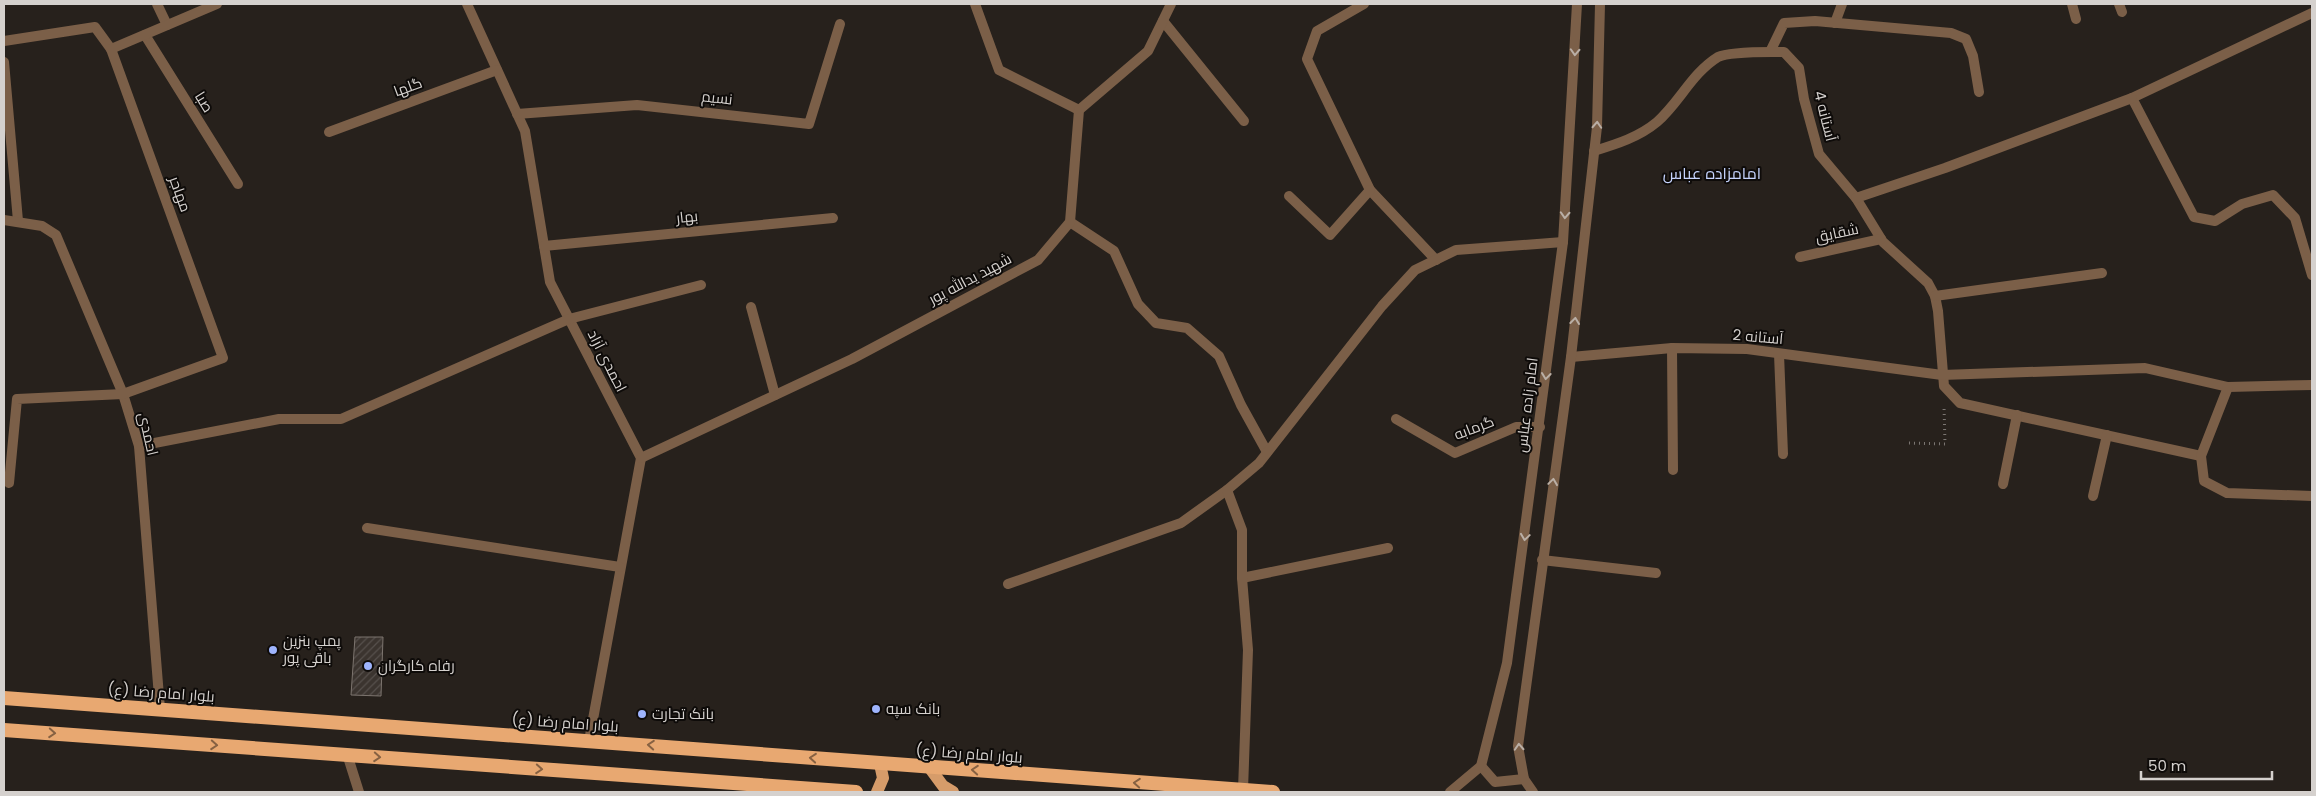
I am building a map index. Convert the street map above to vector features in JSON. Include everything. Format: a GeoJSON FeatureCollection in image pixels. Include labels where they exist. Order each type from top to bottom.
{"type":"FeatureCollection","features":[{"type":"Feature","properties":{"kind":"highway","name":"بلوار امام رضا (ع)"},"geometry":{"type":"LineString","coordinates":[[4,698],[1273,792]]}},
{"type":"Feature","properties":{"kind":"highway"},"geometry":{"type":"LineString","coordinates":[[4,730],[856,792]]}},
{"type":"Feature","properties":{"kind":"main road"},"geometry":{"type":"LineString","coordinates":[[877,792],[883,778],[880,764]]}},
{"type":"Feature","properties":{"kind":"main road"},"geometry":{"type":"LineString","coordinates":[[929,767],[942,786],[953,792]]}},
{"type":"Feature","properties":{"kind":"street"},"geometry":{"type":"LineString","coordinates":[[157,4],[167,25]]}},
{"type":"Feature","properties":{"kind":"street"},"geometry":{"type":"LineString","coordinates":[[4,41],[95,27],[111,49],[217,4]]}},
{"type":"Feature","properties":{"kind":"street","name":"احمدی آزاد"},"geometry":{"type":"LineString","coordinates":[[467,4],[525,131],[550,282],[641,458]]}},
{"type":"Feature","properties":{"kind":"street"},"geometry":{"type":"LineString","coordinates":[[975,4],[999,70],[1079,110]]}},
{"type":"Feature","properties":{"kind":"street"},"geometry":{"type":"LineString","coordinates":[[1172,4],[1148,51],[1079,110],[1070,222],[1114,251],[1138,304],[1156,323],[1187,328],[1219,356],[1240,404],[1267,452]]}},
{"type":"Feature","properties":{"kind":"street"},"geometry":{"type":"LineString","coordinates":[[1364,4],[1317,31],[1307,59],[1370,190],[1436,260]]}},
{"type":"Feature","properties":{"kind":"street","name":"امام زاده عباس"},"geometry":{"type":"LineString","coordinates":[[1481,766],[1508,663],[1540,427],[1563,242],[1577,4]]}},
{"type":"Feature","properties":{"kind":"street"},"geometry":{"type":"LineString","coordinates":[[1533,792],[1524,779],[1518,746],[1571,357],[1597,127],[1600,4]]}},
{"type":"Feature","properties":{"kind":"street"},"geometry":{"type":"LineString","coordinates":[[1835,23],[1842,4]]}},
{"type":"Feature","properties":{"kind":"street"},"geometry":{"type":"LineString","coordinates":[[2072,4],[2076,19]]}},
{"type":"Feature","properties":{"kind":"street"},"geometry":{"type":"LineString","coordinates":[[1856,198],[1945,168],[2132,98],[2312,13]]}},
{"type":"Feature","properties":{"kind":"street"},"geometry":{"type":"LineString","coordinates":[[1163,21],[1244,121]]}},
{"type":"Feature","properties":{"kind":"street"},"geometry":{"type":"LineString","coordinates":[[1770,52],[1784,23],[1815,21],[1951,33],[1966,39],[1973,56],[1979,92]]}},
{"type":"Feature","properties":{"kind":"street","name":"نسیم"},"geometry":{"type":"LineString","coordinates":[[517,114],[637,104],[809,124],[840,24]]}},
{"type":"Feature","properties":{"kind":"street","name":"صبا"},"geometry":{"type":"LineString","coordinates":[[145,35],[238,184]]}},
{"type":"Feature","properties":{"kind":"street","name":"مهاجر"},"geometry":{"type":"LineString","coordinates":[[111,49],[223,358],[122,394]]}},
{"type":"Feature","properties":{"kind":"street","name":"آستانه 4"},"geometry":{"type":"LineString","coordinates":[[1594,152],[1635,137],[1658,121],[1691,82],[1719,56],[1784,52],[1799,68],[1804,99],[1819,154],[1856,198],[1881,239],[1918,272],[1928,283],[1935,296],[1938,311],[1943,380]]}},
{"type":"Feature","properties":{"kind":"street"},"geometry":{"type":"LineString","coordinates":[[4,62],[18,221]]}},
{"type":"Feature","properties":{"kind":"street","name":"گلها"},"geometry":{"type":"LineString","coordinates":[[329,132],[497,70]]}},
{"type":"Feature","properties":{"kind":"street"},"geometry":{"type":"LineString","coordinates":[[2132,98],[2194,216],[2215,221],[2242,204],[2273,195],[2295,218],[2312,275]]}},
{"type":"Feature","properties":{"kind":"street"},"geometry":{"type":"LineString","coordinates":[[1289,196],[1330,235],[1370,190]]}},
{"type":"Feature","properties":{"kind":"street","name":"بهار"},"geometry":{"type":"LineString","coordinates":[[544,246],[833,218]]}},
{"type":"Feature","properties":{"kind":"street","name":"احمدی"},"geometry":{"type":"LineString","coordinates":[[4,220],[42,226],[56,235],[122,394],[139,446],[160,709]]}},
{"type":"Feature","properties":{"kind":"street","name":"شهید یدالله پور"},"geometry":{"type":"LineString","coordinates":[[641,458],[852,359],[1038,260],[1070,222]]}},
{"type":"Feature","properties":{"kind":"street","name":"شقایق"},"geometry":{"type":"LineString","coordinates":[[1800,257],[1881,239]]}},
{"type":"Feature","properties":{"kind":"street"},"geometry":{"type":"LineString","coordinates":[[1008,584],[1181,523],[1227,490],[1259,463],[1382,306],[1414,270],[1456,250],[1563,242]]}},
{"type":"Feature","properties":{"kind":"street"},"geometry":{"type":"LineString","coordinates":[[1935,296],[2102,273]]}},
{"type":"Feature","properties":{"kind":"street"},"geometry":{"type":"LineString","coordinates":[[139,446],[279,419],[341,419],[569,318],[701,285]]}},
{"type":"Feature","properties":{"kind":"street"},"geometry":{"type":"LineString","coordinates":[[751,307],[775,395]]}},
{"type":"Feature","properties":{"kind":"street"},"geometry":{"type":"LineString","coordinates":[[1672,348],[1673,470]]}},
{"type":"Feature","properties":{"kind":"street","name":"آستانه 2"},"geometry":{"type":"LineString","coordinates":[[1571,357],[1672,348],[1747,349],[1943,380],[2145,368],[2228,387],[2312,385]]}},
{"type":"Feature","properties":{"kind":"street"},"geometry":{"type":"LineString","coordinates":[[1779,354],[1783,454]]}},
{"type":"Feature","properties":{"kind":"street"},"geometry":{"type":"LineString","coordinates":[[1943,380],[1960,403],[2201,456]]}},
{"type":"Feature","properties":{"kind":"street"},"geometry":{"type":"LineString","coordinates":[[2228,387],[2201,456],[2204,481],[2227,493],[2312,496]]}},
{"type":"Feature","properties":{"kind":"street"},"geometry":{"type":"LineString","coordinates":[[9,483],[17,399],[122,394]]}},
{"type":"Feature","properties":{"kind":"street"},"geometry":{"type":"LineString","coordinates":[[2003,484],[2017,415]]}},
{"type":"Feature","properties":{"kind":"street","name":"گرمابه"},"geometry":{"type":"LineString","coordinates":[[1396,418],[1455,453],[1516,427],[1540,427]]}},
{"type":"Feature","properties":{"kind":"street"},"geometry":{"type":"LineString","coordinates":[[2093,496],[2107,435]]}},
{"type":"Feature","properties":{"kind":"street"},"geometry":{"type":"LineString","coordinates":[[589,741],[641,458]]}},
{"type":"Feature","properties":{"kind":"street"},"geometry":{"type":"LineString","coordinates":[[1227,490],[1242,530],[1242,578],[1248,650],[1243,790]]}},
{"type":"Feature","properties":{"kind":"street"},"geometry":{"type":"LineString","coordinates":[[367,528],[620,567]]}},
{"type":"Feature","properties":{"kind":"street"},"geometry":{"type":"LineString","coordinates":[[1242,578],[1388,548]]}},
{"type":"Feature","properties":{"kind":"street"},"geometry":{"type":"LineString","coordinates":[[1542,560],[1656,573]]}},
{"type":"Feature","properties":{"kind":"street"},"geometry":{"type":"LineString","coordinates":[[347,754],[359,792]]}},
{"type":"Feature","properties":{"kind":"street"},"geometry":{"type":"LineString","coordinates":[[1450,792],[1481,766],[1496,782],[1524,779]]}},
{"type":"Feature","properties":{"kind":"path"},"geometry":{"type":"LineString","coordinates":[[1909,443],[1945,444],[1943,380]]}},
{"type":"Feature","properties":{"kind":"building","name":"رفاه کارگران"},"geometry":{"type":"Polygon","coordinates":[[[355,637],[383,637],[381,696],[351,695],[355,637]]]}},
{"type":"Feature","properties":{"kind":"place","name":"پمپ بنزین باقی پور"},"geometry":{"type":"Point","coordinates":[273,650]}},
{"type":"Feature","properties":{"kind":"place","name":"رفاه کارگران"},"geometry":{"type":"Point","coordinates":[368,666]}},
{"type":"Feature","properties":{"kind":"place","name":"بانک سپه"},"geometry":{"type":"Point","coordinates":[876,709]}},
{"type":"Feature","properties":{"kind":"place","name":"بانک تجارت"},"geometry":{"type":"Point","coordinates":[642,714]}},
{"type":"Feature","properties":{"kind":"district","name":"امامزاده عباس"},"geometry":{"type":"Point","coordinates":[1712,173]}}]}
